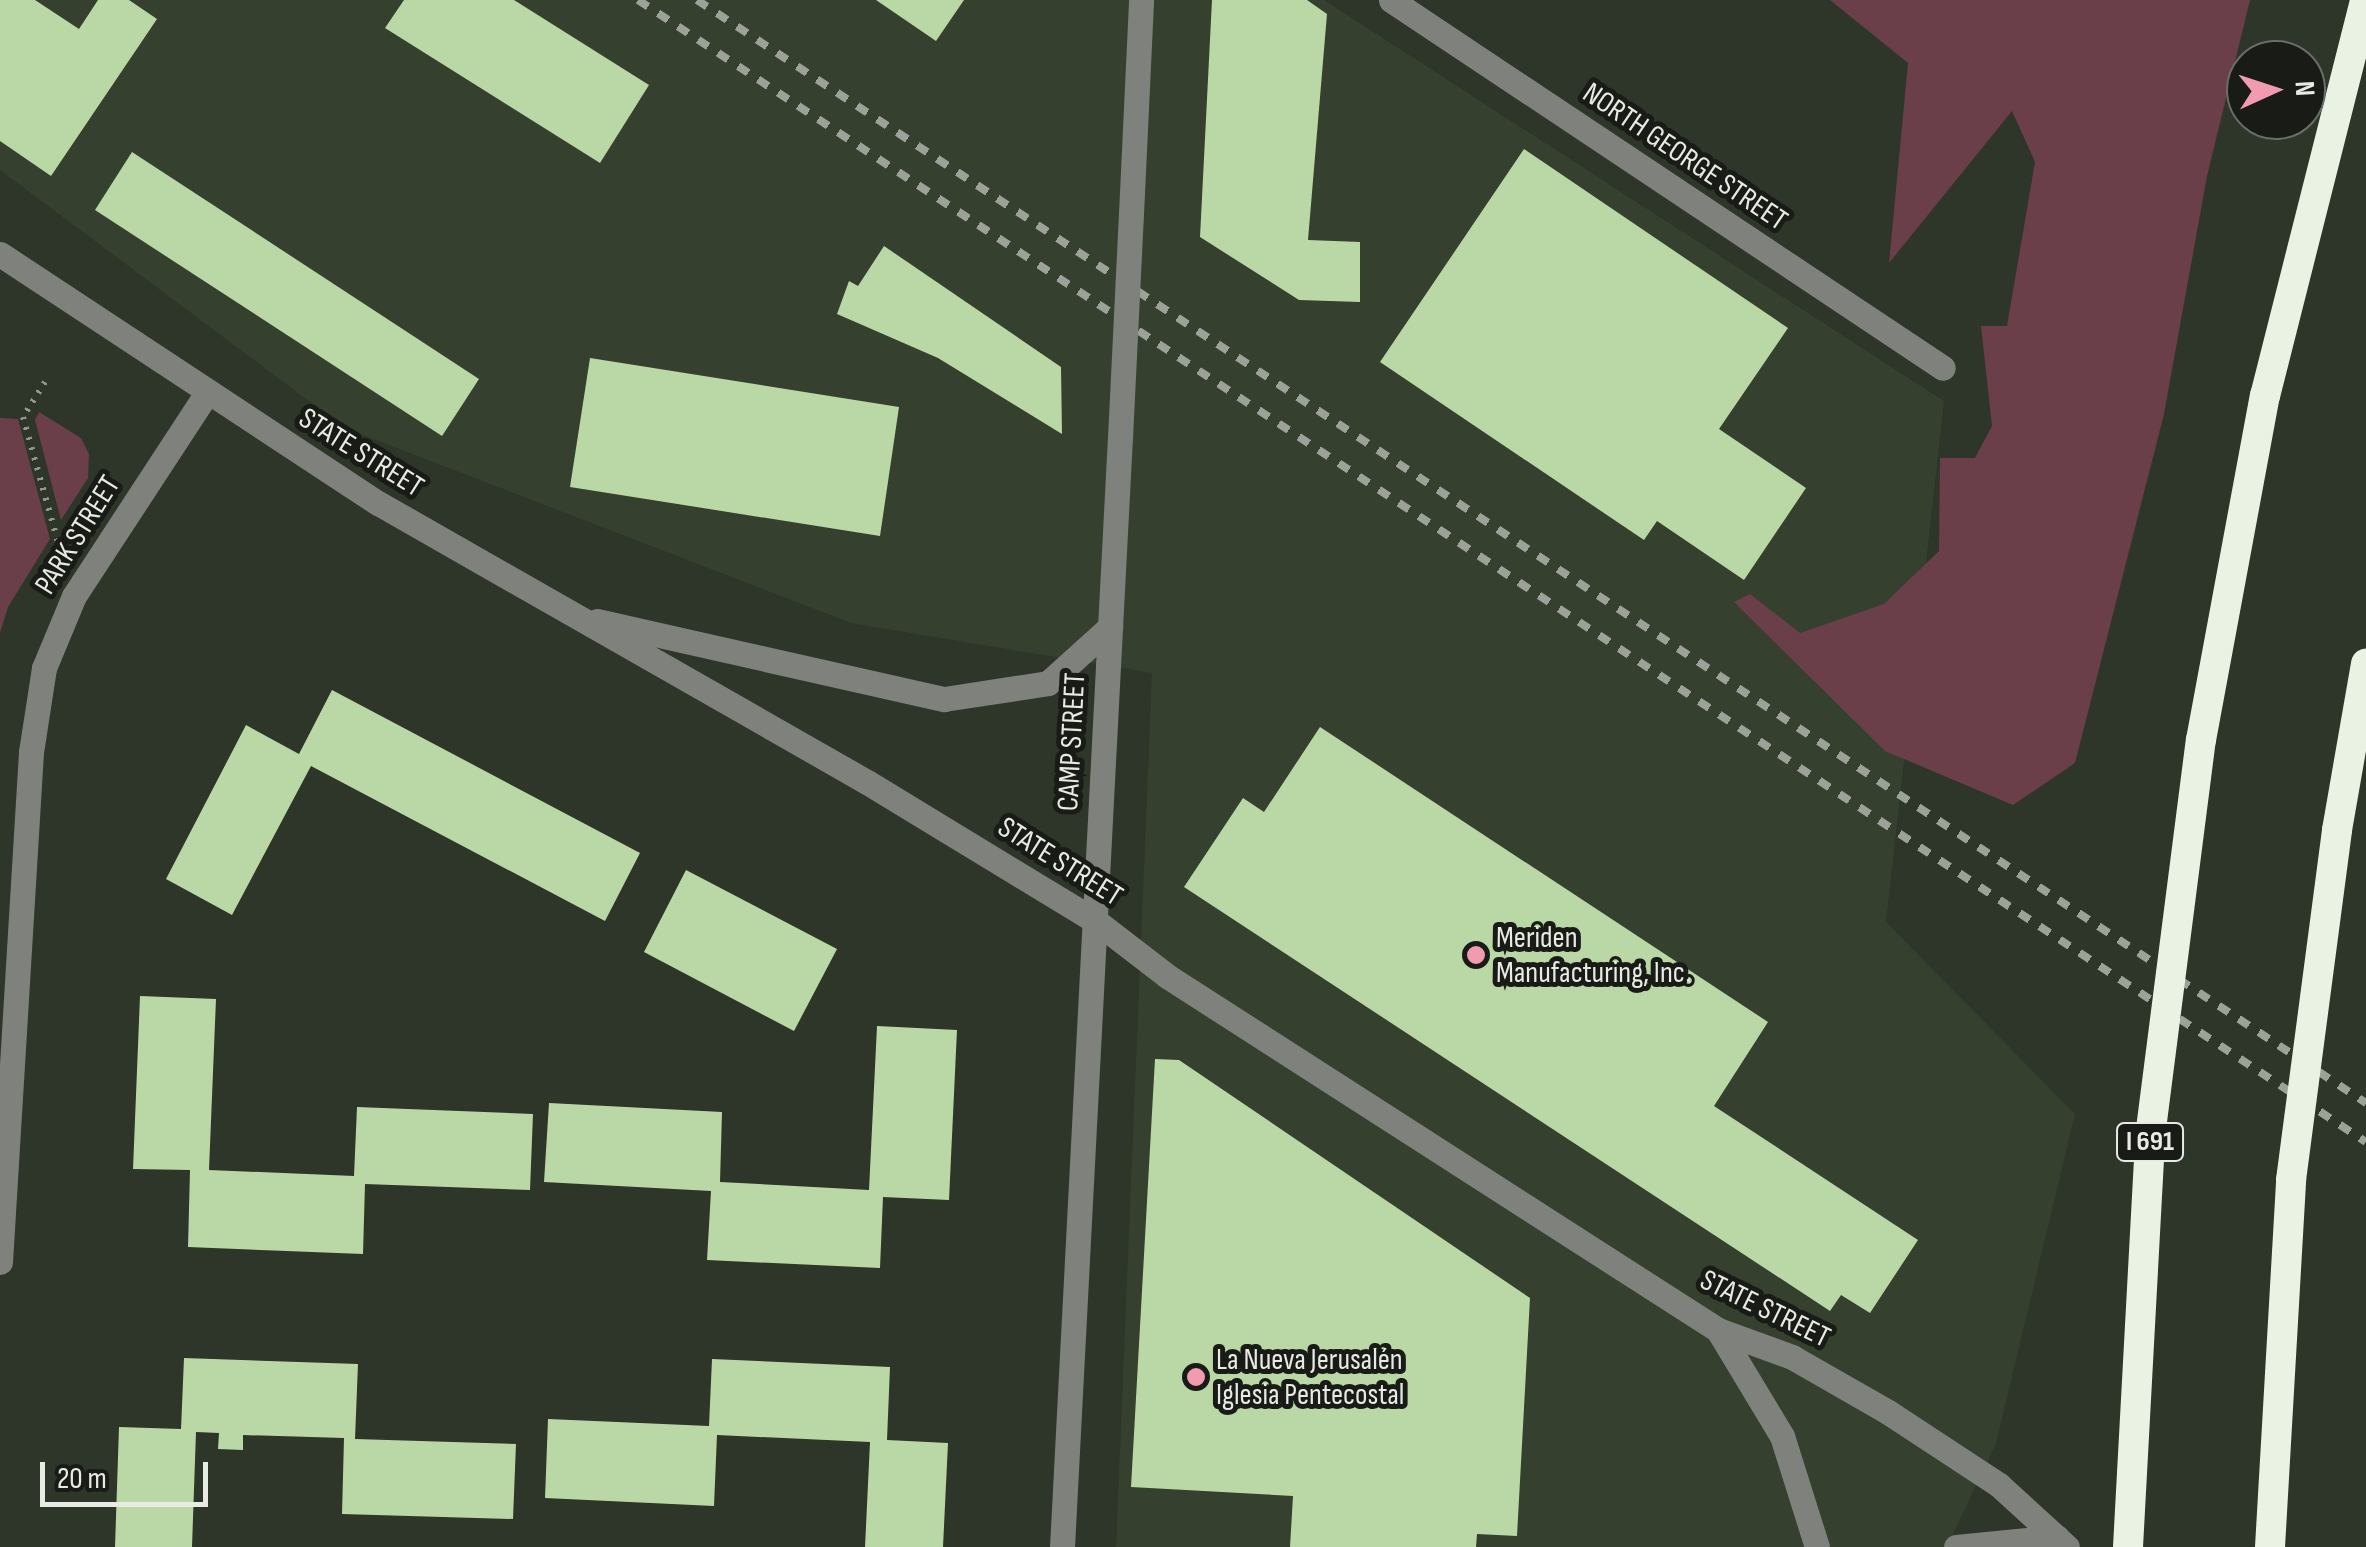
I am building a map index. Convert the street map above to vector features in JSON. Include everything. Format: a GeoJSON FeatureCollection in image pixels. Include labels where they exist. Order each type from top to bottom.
{"type":"FeatureCollection","features":[{"type":"Feature","properties":{"kind":"highway","name":"I 691"},"geometry":{"type":"LineString","coordinates":[[2128,1547],[2151,1129],[2200,740],[2265,396],[2337,95],[2365,0]]}},
{"type":"Feature","properties":{"kind":"highway"},"geometry":{"type":"LineString","coordinates":[[2270,1547],[2291,1180],[2338,830],[2366,663]]}},
{"type":"Feature","properties":{"kind":"street","name":"CAMP STREET"},"geometry":{"type":"LineString","coordinates":[[1062,1547],[1097,922],[1141,0]]}},
{"type":"Feature","properties":{"kind":"street","name":"NORTH GEORGE STREET"},"geometry":{"type":"LineString","coordinates":[[1391,0],[1943,368]]}},
{"type":"Feature","properties":{"kind":"street","name":"STATE STREET"},"geometry":{"type":"LineString","coordinates":[[0,254],[207,393],[566,614],[867,782],[1097,922],[1167,976],[1718,1330],[1816,1369],[1888,1412],[1982,1472],[2062,1542]]}},
{"type":"Feature","properties":{"kind":"street","name":"PARK STREET"},"geometry":{"type":"LineString","coordinates":[[0,1262],[31,752],[44,668],[74,596],[207,393]]}},
{"type":"Feature","properties":{"kind":"street"},"geometry":{"type":"LineString","coordinates":[[566,614],[944,699],[1048,683],[1110,626]]}},
{"type":"Feature","properties":{"kind":"street"},"geometry":{"type":"LineString","coordinates":[[1718,1330],[1782,1436],[1817,1547]]}},
{"type":"Feature","properties":{"kind":"street"},"geometry":{"type":"LineString","coordinates":[[1956,1547],[2062,1542]]}},
{"type":"Feature","properties":{"kind":"path"},"geometry":{"type":"LineString","coordinates":[[45,382],[24,418],[58,542]]}},
{"type":"Feature","properties":{"kind":"shaded area"},"geometry":{"type":"Polygon","coordinates":[[[0,0],[1324,0],[1944,401],[1886,922],[2075,1114],[1996,1443],[1947,1547],[1116,1547],[1152,673],[851,623],[345,428],[0,170],[0,0]]]}},
{"type":"Feature","properties":{"kind":"shaded area"},"geometry":{"type":"Polygon","coordinates":[[[1830,0],[2250,0],[2240,40],[2226,40],[2226,98],[2207,176],[2164,414],[2075,763],[2013,805],[1885,751],[1734,602],[1750,594],[1800,633],[1884,604],[1939,551],[1940,458],[1975,458],[1992,426],[1981,326],[2007,326],[2035,162],[2012,111],[1889,263],[1908,63],[1830,0]]]}},
{"type":"Feature","properties":{"kind":"shaded area"},"geometry":{"type":"Polygon","coordinates":[[[39,412],[81,438],[89,454],[88,478],[61,520],[35,420],[39,412]]]}},
{"type":"Feature","properties":{"kind":"shaded area"},"geometry":{"type":"Polygon","coordinates":[[[0,418],[18,419],[50,539],[8,607],[0,633],[0,418]]]}},
{"type":"Feature","properties":{"kind":"building"},"geometry":{"type":"Polygon","coordinates":[[[0,0],[35,0],[79,29],[98,0],[129,0],[157,19],[51,176],[0,141],[0,0]]]}},
{"type":"Feature","properties":{"kind":"building"},"geometry":{"type":"Polygon","coordinates":[[[404,0],[514,0],[649,85],[600,163],[385,28],[404,0]]]}},
{"type":"Feature","properties":{"kind":"building"},"geometry":{"type":"Polygon","coordinates":[[[876,0],[964,0],[936,41],[876,0]]]}},
{"type":"Feature","properties":{"kind":"building"},"geometry":{"type":"Polygon","coordinates":[[[1212,0],[1307,0],[1327,14],[1308,240],[1360,242],[1360,302],[1299,300],[1200,237],[1212,0]]]}},
{"type":"Feature","properties":{"kind":"building"},"geometry":{"type":"Polygon","coordinates":[[[1524,149],[1788,328],[1719,429],[1806,488],[1744,580],[1657,521],[1644,540],[1380,362],[1524,149]]]}},
{"type":"Feature","properties":{"kind":"building"},"geometry":{"type":"Polygon","coordinates":[[[132,152],[479,379],[442,436],[95,210],[132,152]]]}},
{"type":"Feature","properties":{"kind":"building"},"geometry":{"type":"Polygon","coordinates":[[[884,246],[1061,367],[1062,434],[938,358],[837,314],[849,281],[858,286],[884,246]]]}},
{"type":"Feature","properties":{"kind":"building"},"geometry":{"type":"Polygon","coordinates":[[[590,358],[899,407],[880,536],[570,487],[590,358]]]}},
{"type":"Feature","properties":{"kind":"building"},"geometry":{"type":"Polygon","coordinates":[[[332,690],[640,853],[605,921],[311,766],[232,915],[166,879],[246,725],[299,754],[332,690]]]}},
{"type":"Feature","properties":{"kind":"building","name":"Meriden Manufacturing, Inc."},"geometry":{"type":"Polygon","coordinates":[[[1320,727],[1768,1022],[1714,1106],[1918,1240],[1870,1313],[1841,1295],[1830,1311],[1184,887],[1243,798],[1264,812],[1320,727]]]}},
{"type":"Feature","properties":{"kind":"building"},"geometry":{"type":"Polygon","coordinates":[[[686,870],[837,949],[794,1031],[644,952],[686,870]]]}},
{"type":"Feature","properties":{"kind":"building"},"geometry":{"type":"Polygon","coordinates":[[[140,996],[216,999],[209,1170],[354,1176],[357,1107],[533,1114],[530,1190],[365,1184],[363,1254],[188,1247],[190,1170],[133,1169],[140,996]]]}},
{"type":"Feature","properties":{"kind":"building"},"geometry":{"type":"Polygon","coordinates":[[[877,1026],[957,1030],[949,1200],[883,1197],[880,1268],[707,1260],[711,1191],[544,1182],[549,1103],[722,1112],[720,1182],[869,1190],[877,1026]]]}},
{"type":"Feature","properties":{"kind":"building"},"geometry":{"type":"Polygon","coordinates":[[[1155,1059],[1179,1060],[1530,1298],[1517,1536],[1477,1534],[1476,1547],[1290,1547],[1293,1496],[1131,1487],[1155,1059]]]}},
{"type":"Feature","properties":{"kind":"building"},"geometry":{"type":"Polygon","coordinates":[[[184,1358],[358,1364],[355,1439],[516,1444],[513,1519],[342,1514],[344,1438],[243,1435],[243,1450],[218,1449],[219,1433],[196,1432],[192,1547],[115,1547],[119,1427],[181,1429],[184,1358]]]}},
{"type":"Feature","properties":{"kind":"building"},"geometry":{"type":"Polygon","coordinates":[[[712,1359],[890,1367],[887,1440],[948,1443],[943,1547],[865,1547],[870,1442],[717,1435],[714,1506],[545,1498],[548,1419],[709,1426],[712,1359]]]}},
{"type":"Feature","properties":{"kind":"railway"},"geometry":{"type":"LineString","coordinates":[[638,0],[2366,1142]]}},
{"type":"Feature","properties":{"kind":"railway"},"geometry":{"type":"LineString","coordinates":[[697,0],[2366,1103]]}},
{"type":"Feature","properties":{"kind":"place","name":"Meriden Manufacturing, Inc."},"geometry":{"type":"Point","coordinates":[1476,955]}},
{"type":"Feature","properties":{"kind":"place","name":"La Nueva Jerusalén Iglesia Pentecostal"},"geometry":{"type":"Point","coordinates":[1196,1377]}}]}
